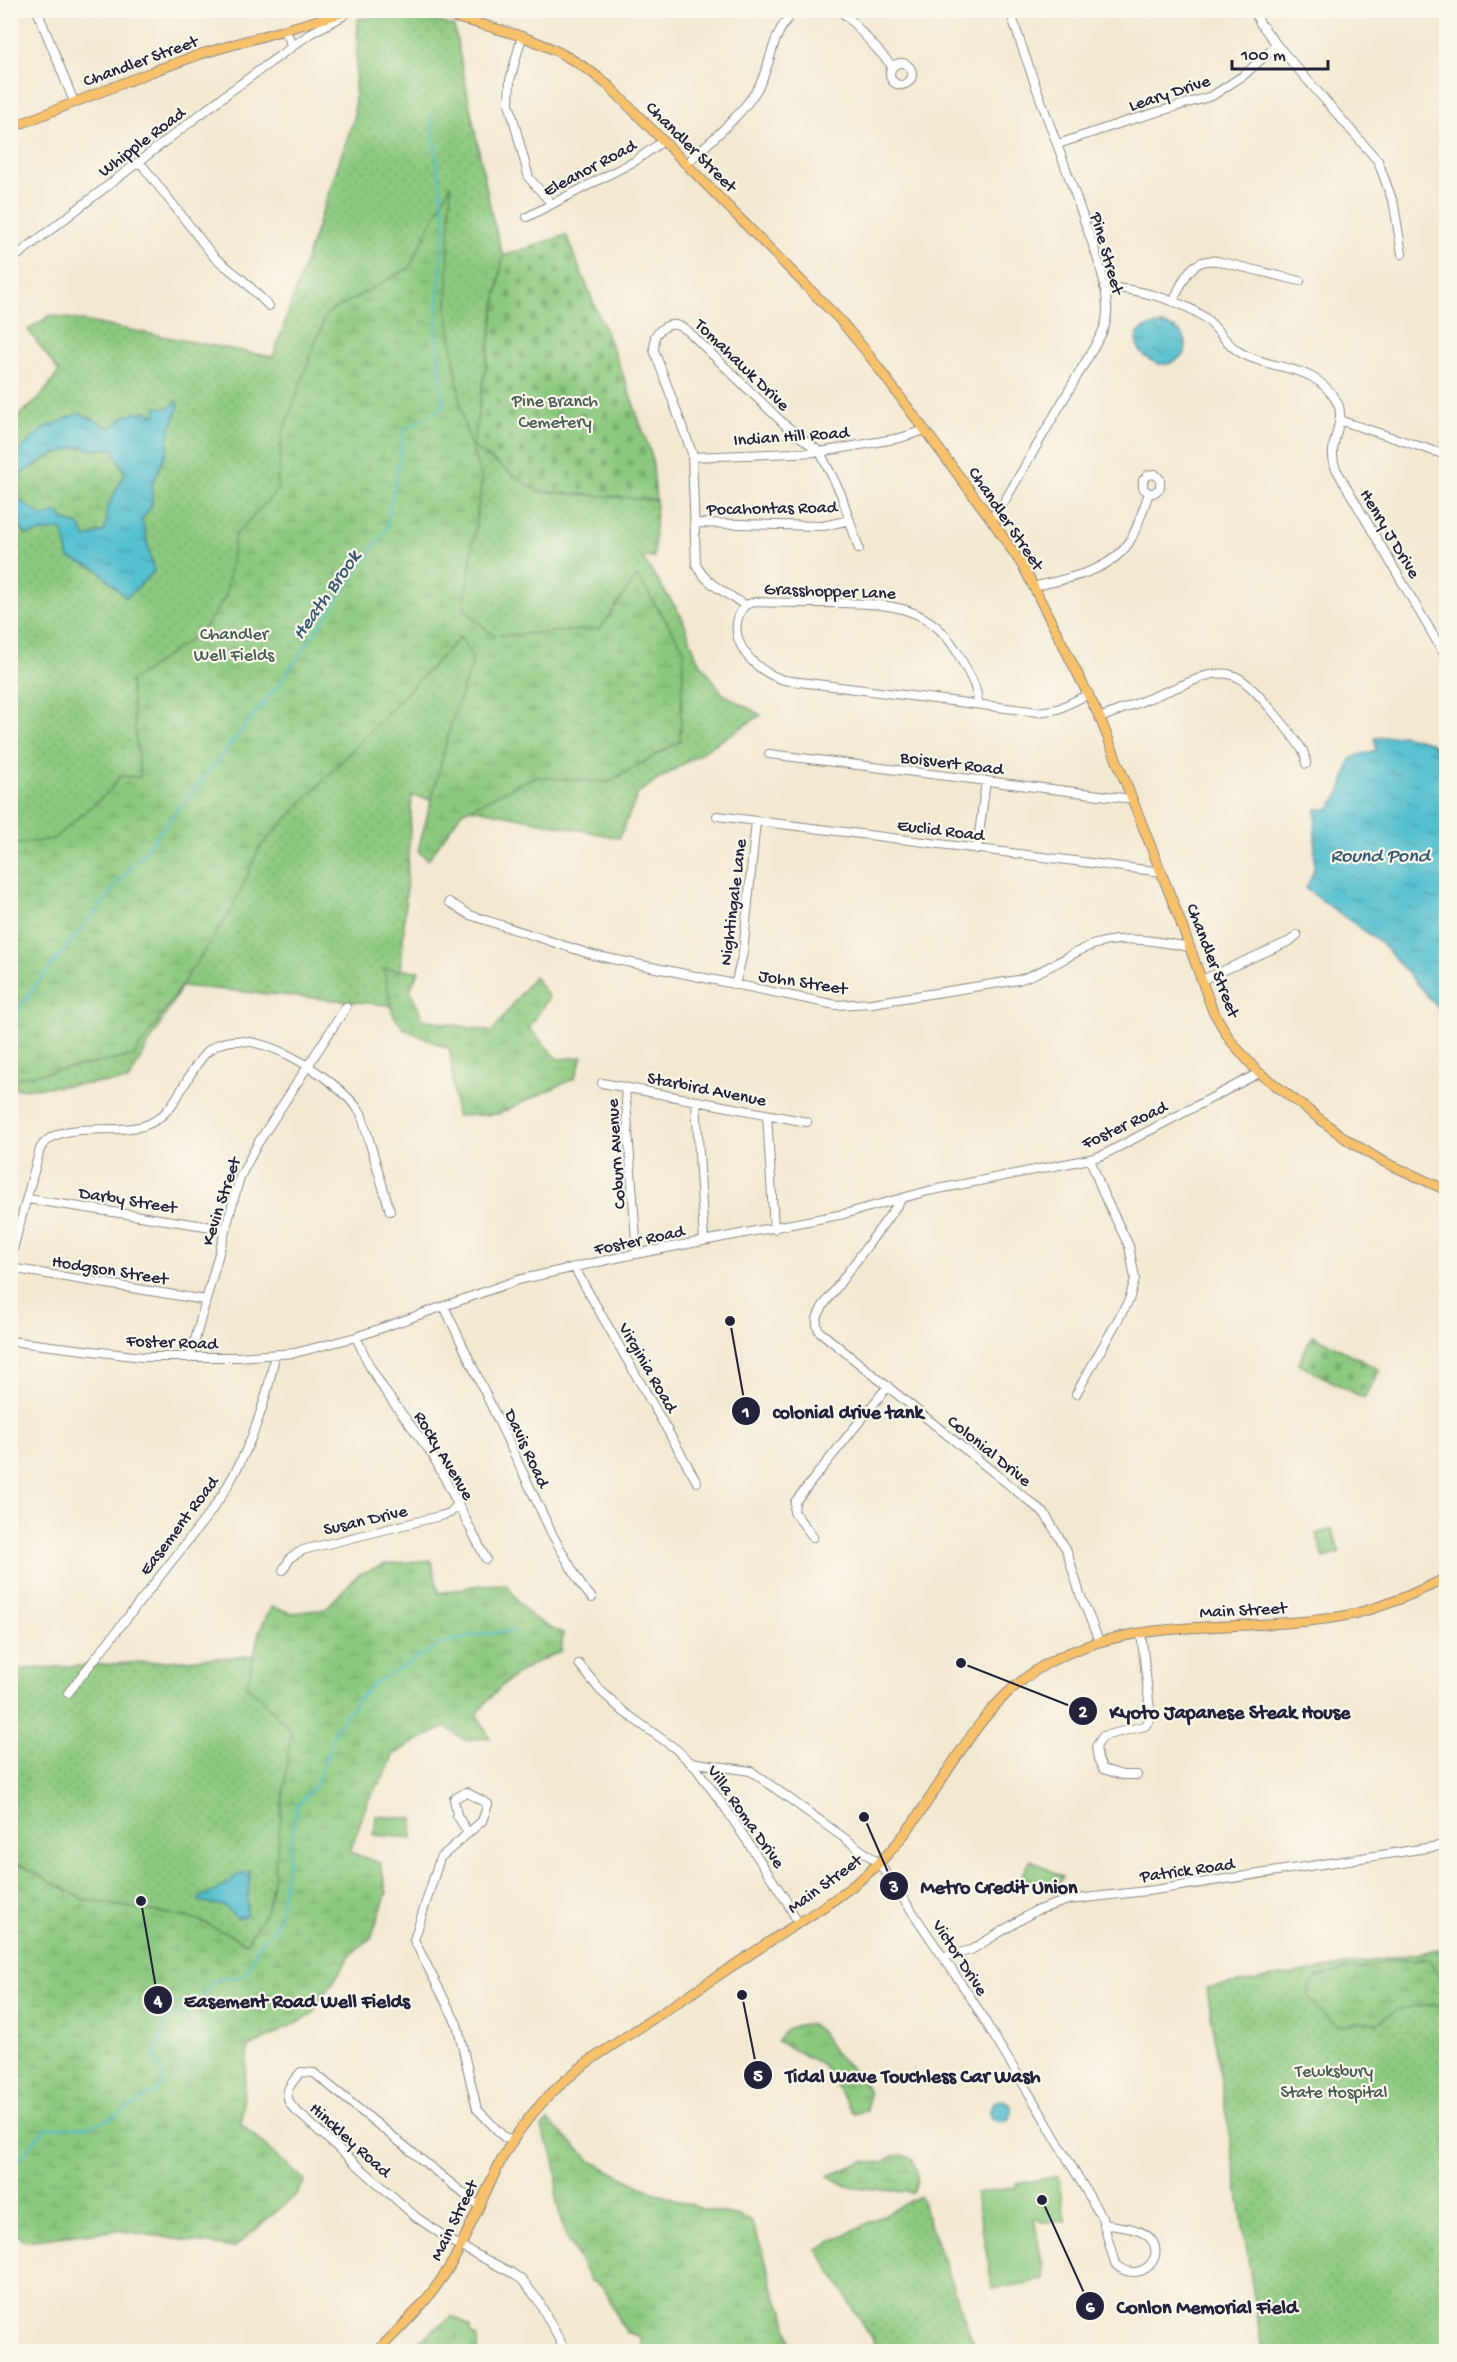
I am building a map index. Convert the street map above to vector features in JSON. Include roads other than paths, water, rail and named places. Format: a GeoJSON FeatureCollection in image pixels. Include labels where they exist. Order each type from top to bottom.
{"type":"FeatureCollection","features":[{"type":"Feature","properties":{"kind":"main road","name":"Chandler Street"},"geometry":{"type":"LineString","coordinates":[[10,128],[197,56],[354,10]]}},
{"type":"Feature","properties":{"kind":"main road","name":"Chandler Street"},"geometry":{"type":"LineString","coordinates":[[417,10],[434,12],[522,36],[560,51],[592,71],[840,320],[991,519],[1033,587],[1100,718],[1162,872],[1212,1009],[1224,1030],[1259,1073],[1306,1111],[1380,1160],[1446,1190]]}},
{"type":"Feature","properties":{"kind":"main road","name":"Main Street"},"geometry":{"type":"LineString","coordinates":[[376,2352],[428,2298],[448,2269],[513,2141],[543,2101],[577,2070],[798,1923],[858,1881],[879,1863],[906,1832],[963,1745],[993,1706],[1021,1681],[1048,1663],[1099,1641],[1141,1633],[1328,1619],[1379,1607],[1446,1578]]}},
{"type":"Feature","properties":{"kind":"street"},"geometry":{"type":"LineString","coordinates":[[37,10],[74,102]]}},
{"type":"Feature","properties":{"kind":"street","name":"Whipple Road"},"geometry":{"type":"LineString","coordinates":[[10,261],[291,47],[326,24],[354,10]]}},
{"type":"Feature","properties":{"kind":"street"},"geometry":{"type":"LineString","coordinates":[[686,164],[753,95],[763,78],[784,23],[800,10]]}},
{"type":"Feature","properties":{"kind":"street"},"geometry":{"type":"LineString","coordinates":[[839,10],[893,67]]}},
{"type":"Feature","properties":{"kind":"street","name":"Pine Street"},"geometry":{"type":"LineString","coordinates":[[991,519],[1004,502],[1101,336],[1107,315],[1104,287],[1094,248],[1058,144],[1021,49],[1010,10]]}},
{"type":"Feature","properties":{"kind":"street"},"geometry":{"type":"LineString","coordinates":[[1253,10],[1277,45],[1378,161],[1394,205],[1402,254]]}},
{"type":"Feature","properties":{"kind":"street"},"geometry":{"type":"LineString","coordinates":[[283,31],[289,37],[291,47]]}},
{"type":"Feature","properties":{"kind":"street"},"geometry":{"type":"LineString","coordinates":[[522,36],[510,80],[509,103],[530,178],[552,204]]}},
{"type":"Feature","properties":{"kind":"street","name":"Leary Drive"},"geometry":{"type":"LineString","coordinates":[[1058,144],[1212,96],[1244,75],[1277,45]]}},
{"type":"Feature","properties":{"kind":"street","name":"Eleanor Road"},"geometry":{"type":"LineString","coordinates":[[527,217],[635,161],[663,141]]}},
{"type":"Feature","properties":{"kind":"street"},"geometry":{"type":"LineString","coordinates":[[139,161],[214,257],[243,280],[269,306]]}},
{"type":"Feature","properties":{"kind":"street"},"geometry":{"type":"LineString","coordinates":[[1173,303],[1190,270],[1206,260],[1300,281]]}},
{"type":"Feature","properties":{"kind":"street"},"geometry":{"type":"LineString","coordinates":[[1104,287],[1132,290],[1202,315],[1233,348],[1243,355],[1315,378],[1337,402],[1340,420],[1446,455]]}},
{"type":"Feature","properties":{"kind":"street","name":"Tomahawk Drive"},"geometry":{"type":"LineString","coordinates":[[745,605],[710,582],[698,568],[695,560],[692,457],[684,427],[654,350],[654,339],[658,332],[672,324],[678,324],[688,331],[785,425],[820,452],[831,470],[859,549]]}},
{"type":"Feature","properties":{"kind":"street","name":"Henry J Drive"},"geometry":{"type":"LineString","coordinates":[[1340,420],[1332,452],[1336,469],[1446,657]]}},
{"type":"Feature","properties":{"kind":"street","name":"Indian Hill Road"},"geometry":{"type":"LineString","coordinates":[[692,457],[820,452],[900,438],[925,430]]}},
{"type":"Feature","properties":{"kind":"street"},"geometry":{"type":"LineString","coordinates":[[1033,587],[1095,569],[1113,559],[1129,542],[1149,493]]}},
{"type":"Feature","properties":{"kind":"street","name":"Pocahontas Road"},"geometry":{"type":"LineString","coordinates":[[694,523],[823,525],[850,520]]}},
{"type":"Feature","properties":{"kind":"street","name":"Grasshopper Lane"},"geometry":{"type":"LineString","coordinates":[[978,704],[975,687],[952,642],[934,624],[911,611],[890,605],[860,603],[755,603],[745,605],[737,618],[736,627],[740,644],[749,658],[768,675],[792,682],[1044,712],[1058,709],[1089,694]]}},
{"type":"Feature","properties":{"kind":"street"},"geometry":{"type":"LineString","coordinates":[[1100,718],[1205,676],[1232,675],[1243,681],[1255,693],[1302,750],[1306,764]]}},
{"type":"Feature","properties":{"kind":"street","name":"Boisvert Road"},"geometry":{"type":"LineString","coordinates":[[769,754],[1132,799]]}},
{"type":"Feature","properties":{"kind":"street"},"geometry":{"type":"LineString","coordinates":[[977,849],[986,781]]}},
{"type":"Feature","properties":{"kind":"street","name":"Euclid Road"},"geometry":{"type":"LineString","coordinates":[[717,816],[1162,872]]}},
{"type":"Feature","properties":{"kind":"street","name":"Nightingale Lane"},"geometry":{"type":"LineString","coordinates":[[735,985],[743,953],[756,821]]}},
{"type":"Feature","properties":{"kind":"street","name":"John Street"},"geometry":{"type":"LineString","coordinates":[[449,902],[470,915],[592,955],[830,1004],[858,1004],[1018,980],[1037,975],[1087,947],[1109,940],[1128,939],[1190,946]]}},
{"type":"Feature","properties":{"kind":"street"},"geometry":{"type":"LineString","coordinates":[[1202,980],[1290,941],[1298,935]]}},
{"type":"Feature","properties":{"kind":"street","name":"Kevin Street"},"geometry":{"type":"LineString","coordinates":[[190,1358],[235,1192],[249,1159],[346,1006]]}},
{"type":"Feature","properties":{"kind":"street"},"geometry":{"type":"LineString","coordinates":[[10,1260],[40,1149],[49,1137],[67,1132],[143,1126],[154,1121],[170,1107],[205,1054],[215,1046],[233,1041],[284,1052],[308,1066],[343,1092],[361,1113],[390,1211]]}},
{"type":"Feature","properties":{"kind":"street","name":"Foster Road"},"geometry":{"type":"LineString","coordinates":[[10,1341],[142,1357],[275,1355],[315,1349],[356,1337],[518,1280],[637,1254],[774,1229],[870,1208],[928,1191],[1090,1159],[1103,1155],[1259,1073]]}},
{"type":"Feature","properties":{"kind":"street","name":"Starbird Avenue"},"geometry":{"type":"LineString","coordinates":[[602,1083],[807,1122]]}},
{"type":"Feature","properties":{"kind":"street","name":"Coburn Avenue"},"geometry":{"type":"LineString","coordinates":[[625,1088],[637,1254]]}},
{"type":"Feature","properties":{"kind":"street"},"geometry":{"type":"LineString","coordinates":[[696,1101],[704,1241]]}},
{"type":"Feature","properties":{"kind":"street"},"geometry":{"type":"LineString","coordinates":[[767,1115],[774,1229]]}},
{"type":"Feature","properties":{"kind":"street"},"geometry":{"type":"LineString","coordinates":[[1076,1394],[1129,1300],[1135,1279],[1129,1246],[1090,1159]]}},
{"type":"Feature","properties":{"kind":"street","name":"Darby Street"},"geometry":{"type":"LineString","coordinates":[[27,1199],[225,1229]]}},
{"type":"Feature","properties":{"kind":"street","name":"Colonial Drive"},"geometry":{"type":"LineString","coordinates":[[901,1200],[823,1306],[816,1320],[819,1330],[1045,1514],[1066,1549],[1080,1594],[1099,1641]]}},
{"type":"Feature","properties":{"kind":"street","name":"Virginia Road"},"geometry":{"type":"LineString","coordinates":[[574,1267],[697,1482]]}},
{"type":"Feature","properties":{"kind":"street","name":"Hodgson Street"},"geometry":{"type":"LineString","coordinates":[[10,1268],[205,1300]]}},
{"type":"Feature","properties":{"kind":"street","name":"Davis Road"},"geometry":{"type":"LineString","coordinates":[[444,1306],[552,1534],[581,1585],[592,1598]]}},
{"type":"Feature","properties":{"kind":"street","name":"Rocky Avenue"},"geometry":{"type":"LineString","coordinates":[[356,1337],[370,1367],[432,1454],[486,1559]]}},
{"type":"Feature","properties":{"kind":"street","name":"Easement Road"},"geometry":{"type":"LineString","coordinates":[[68,1693],[228,1487],[262,1410],[275,1355]]}},
{"type":"Feature","properties":{"kind":"street"},"geometry":{"type":"LineString","coordinates":[[813,1537],[794,1512],[795,1502],[888,1386]]}},
{"type":"Feature","properties":{"kind":"street","name":"Susan Drive"},"geometry":{"type":"LineString","coordinates":[[283,1570],[291,1557],[303,1550],[440,1516],[450,1513],[458,1504]]}},
{"type":"Feature","properties":{"kind":"street"},"geometry":{"type":"LineString","coordinates":[[1137,1775],[1122,1775],[1103,1769],[1096,1748],[1103,1736],[1145,1726],[1151,1718],[1141,1633]]}},
{"type":"Feature","properties":{"kind":"street","name":"Villa Roma Drive"},"geometry":{"type":"LineString","coordinates":[[579,1664],[600,1690],[624,1712],[676,1749],[690,1762],[726,1809],[787,1902],[798,1923]]}},
{"type":"Feature","properties":{"kind":"street","name":"Victor Drive"},"geometry":{"type":"LineString","coordinates":[[690,1762],[751,1771],[879,1863],[988,2025],[1071,2166],[1104,2224],[1115,2265],[1126,2271],[1141,2271],[1149,2267],[1154,2261],[1155,2250],[1152,2240],[1133,2229],[1104,2224]]}},
{"type":"Feature","properties":{"kind":"street"},"geometry":{"type":"LineString","coordinates":[[468,1833],[457,1815],[454,1799],[466,1792],[488,1804],[482,1821],[440,1858],[414,1940],[457,2024],[477,2109],[504,2136],[513,2141]]}},
{"type":"Feature","properties":{"kind":"street","name":"Patrick Road"},"geometry":{"type":"LineString","coordinates":[[944,1957],[971,1950],[1035,1911],[1068,1900],[1155,1890],[1446,1845]]}},
{"type":"Feature","properties":{"kind":"street","name":"Hinckley Road"},"geometry":{"type":"LineString","coordinates":[[460,2246],[416,2217],[307,2122],[288,2103],[287,2089],[300,2072],[314,2073],[479,2206]]}},
{"type":"Feature","properties":{"kind":"street"},"geometry":{"type":"LineString","coordinates":[[460,2246],[522,2280],[538,2300],[566,2352]]}},
{"type":"Feature","properties":{"kind":"water"},"geometry":{"type":"Polygon","coordinates":[[[1163,325],[1179,331],[1186,343],[1184,355],[1167,364],[1149,360],[1142,353],[1136,338],[1148,327],[1163,325]]]}},
{"type":"Feature","properties":{"kind":"water"},"geometry":{"type":"Polygon","coordinates":[[[177,401],[179,405],[168,437],[168,448],[152,485],[152,506],[142,519],[154,572],[126,598],[97,569],[69,558],[62,529],[26,535],[11,514],[11,458],[43,429],[79,413],[111,428],[125,416],[145,411],[155,416],[157,407],[169,408],[177,401]],[[77,447],[52,455],[19,475],[18,499],[43,517],[58,512],[64,520],[80,526],[86,538],[105,531],[107,509],[125,473],[113,448],[96,450],[77,447]]]}},
{"type":"Feature","properties":{"kind":"water","name":"Round Pond"},"geometry":{"type":"Polygon","coordinates":[[[1403,735],[1430,742],[1439,752],[1439,766],[1446,772],[1446,1017],[1381,943],[1306,889],[1314,870],[1316,809],[1330,809],[1341,791],[1351,758],[1376,750],[1375,738],[1403,735]]]}},
{"type":"Feature","properties":{"kind":"water"},"geometry":{"type":"Polygon","coordinates":[[[250,1871],[246,1916],[237,1918],[224,1906],[199,1901],[200,1897],[216,1891],[238,1875],[250,1871]]]}},
{"type":"Feature","properties":{"kind":"water"},"geometry":{"type":"Polygon","coordinates":[[[997,2100],[1005,2100],[1012,2107],[1012,2115],[1005,2122],[997,2122],[990,2115],[990,2107],[997,2100]]]}},
{"type":"Feature","properties":{"kind":"waterway","name":"Heath Brook"},"geometry":{"type":"LineString","coordinates":[[12,1020],[29,994],[280,683],[386,530],[405,429],[444,407],[436,331],[445,222],[431,114]]}},
{"type":"Feature","properties":{"kind":"waterway"},"geometry":{"type":"LineString","coordinates":[[10,2165],[16,2163],[46,2128],[91,2126],[116,2116],[158,2090],[162,2081],[162,2073],[155,2056],[165,2021],[198,2004],[211,1984],[219,1979],[239,1977],[246,1973],[259,1945],[274,1928],[279,1916],[297,1806],[317,1783],[336,1728],[359,1698],[375,1683],[441,1644],[475,1635],[514,1631]]}},
{"type":"Feature","properties":{"kind":"place","name":"colonial drive tank"},"geometry":{"type":"Point","coordinates":[730,1321]}},
{"type":"Feature","properties":{"kind":"place","name":"Kyoto Japanese Steak House"},"geometry":{"type":"Point","coordinates":[961,1663]}},
{"type":"Feature","properties":{"kind":"place","name":"Metro Credit Union"},"geometry":{"type":"Point","coordinates":[864,1817]}},
{"type":"Feature","properties":{"kind":"place","name":"Easement Road Well Fields"},"geometry":{"type":"Point","coordinates":[141,1901]}},
{"type":"Feature","properties":{"kind":"place","name":"Tidal Wave Touchless Car Wash"},"geometry":{"type":"Point","coordinates":[742,1995]}},
{"type":"Feature","properties":{"kind":"place","name":"Conlon Memorial Field"},"geometry":{"type":"Point","coordinates":[1042,2200]}},
{"type":"Feature","properties":{"kind":"park label","name":"Pine Branch Cemetery"},"geometry":{"type":"Point","coordinates":[555,410]}},
{"type":"Feature","properties":{"kind":"park label","name":"Chandler Well Fields"},"geometry":{"type":"Point","coordinates":[234,643]}},
{"type":"Feature","properties":{"kind":"park label","name":"Tewksbury State Hospital"},"geometry":{"type":"Point","coordinates":[1334,2080]}}]}
